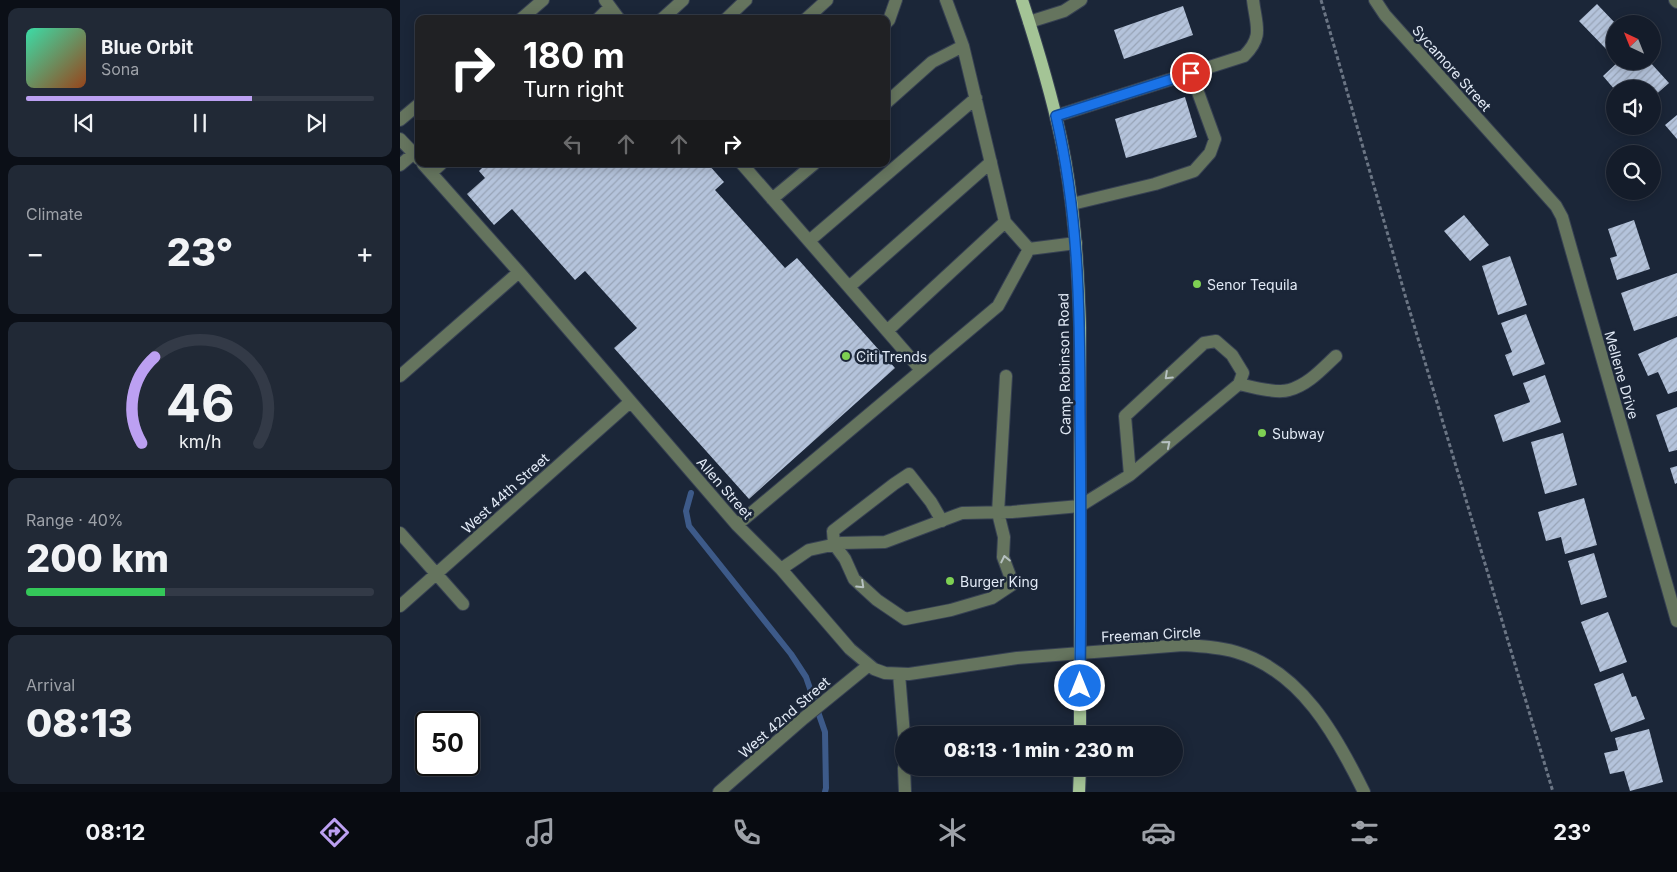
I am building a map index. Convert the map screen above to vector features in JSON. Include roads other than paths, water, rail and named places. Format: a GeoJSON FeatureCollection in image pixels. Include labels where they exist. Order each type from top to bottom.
{"type":"FeatureCollection","features":[{"type":"Feature","properties":{"kind":"main road","name":"Camp Robinson Road"},"geometry":{"type":"LineString","coordinates":[[1022,0],[1045,70],[1056,116],[1072,204],[1076,243],[1080,328],[1080,726]]}},
{"type":"Feature","properties":{"kind":"main road"},"geometry":{"type":"LineString","coordinates":[[1079,792],[1080,776]]}},
{"type":"Feature","properties":{"kind":"street"},"geometry":{"type":"LineString","coordinates":[[526,15],[543,0]]}},
{"type":"Feature","properties":{"kind":"street"},"geometry":{"type":"LineString","coordinates":[[666,15],[683,0]]}},
{"type":"Feature","properties":{"kind":"street"},"geometry":{"type":"LineString","coordinates":[[730,15],[746,0]]}},
{"type":"Feature","properties":{"kind":"street"},"geometry":{"type":"LineString","coordinates":[[810,15],[827,0]]}},
{"type":"Feature","properties":{"kind":"street"},"geometry":{"type":"LineString","coordinates":[[890,20],[898,0],[905,0]]}},
{"type":"Feature","properties":{"kind":"street"},"geometry":{"type":"LineString","coordinates":[[946,0],[963,46],[1005,222],[1029,250]]}},
{"type":"Feature","properties":{"kind":"street"},"geometry":{"type":"LineString","coordinates":[[1029,22],[1064,11],[1081,0]]}},
{"type":"Feature","properties":{"kind":"street"},"geometry":{"type":"LineString","coordinates":[[1056,116],[1244,56],[1254,47],[1258,38],[1253,0]]}},
{"type":"Feature","properties":{"kind":"street","name":"Sycamore Street"},"geometry":{"type":"LineString","coordinates":[[1376,0],[1385,15],[1509,154]]}},
{"type":"Feature","properties":{"kind":"street"},"geometry":{"type":"LineString","coordinates":[[601,15],[608,4],[616,15]]}},
{"type":"Feature","properties":{"kind":"street"},"geometry":{"type":"LineString","coordinates":[[890,100],[932,62],[963,46]]}},
{"type":"Feature","properties":{"kind":"street"},"geometry":{"type":"LineString","coordinates":[[1072,204],[1155,184],[1194,171],[1210,153],[1215,139],[1191,73]]}},
{"type":"Feature","properties":{"kind":"street"},"geometry":{"type":"LineString","coordinates":[[809,241],[976,98]]}},
{"type":"Feature","properties":{"kind":"street"},"geometry":{"type":"LineString","coordinates":[[400,120],[415,107]]}},
{"type":"Feature","properties":{"kind":"street"},"geometry":{"type":"LineString","coordinates":[[400,139],[415,155]]}},
{"type":"Feature","properties":{"kind":"street","name":"Mellene Drive"},"geometry":{"type":"LineString","coordinates":[[1509,154],[1556,206],[1562,217],[1677,621]]}},
{"type":"Feature","properties":{"kind":"street"},"geometry":{"type":"LineString","coordinates":[[400,165],[415,157]]}},
{"type":"Feature","properties":{"kind":"street"},"geometry":{"type":"LineString","coordinates":[[848,287],[991,162]]}},
{"type":"Feature","properties":{"kind":"street"},"geometry":{"type":"LineString","coordinates":[[745,167],[921,370]]}},
{"type":"Feature","properties":{"kind":"street"},"geometry":{"type":"LineString","coordinates":[[772,199],[810,167]]}},
{"type":"Feature","properties":{"kind":"street","name":"Allen Street"},"geometry":{"type":"LineString","coordinates":[[427,168],[736,525],[781,569],[850,649],[869,665],[885,673],[909,674],[1017,658],[1080,653]]}},
{"type":"Feature","properties":{"kind":"street"},"geometry":{"type":"LineString","coordinates":[[887,331],[1005,222]]}},
{"type":"Feature","properties":{"kind":"street"},"geometry":{"type":"LineString","coordinates":[[1029,250],[1076,243]]}},
{"type":"Feature","properties":{"kind":"street"},"geometry":{"type":"LineString","coordinates":[[736,525],[998,306],[1029,250]]}},
{"type":"Feature","properties":{"kind":"street"},"geometry":{"type":"LineString","coordinates":[[400,376],[519,272]]}},
{"type":"Feature","properties":{"kind":"street"},"geometry":{"type":"LineString","coordinates":[[781,569],[809,550],[841,543],[885,542],[962,513],[998,513],[1080,506],[1130,475],[1239,384],[1243,373],[1232,355],[1216,341],[1204,343],[1125,416],[1130,475]]}},
{"type":"Feature","properties":{"kind":"street"},"geometry":{"type":"LineString","coordinates":[[1239,384],[1268,390],[1288,391],[1310,380],[1336,356]]}},
{"type":"Feature","properties":{"kind":"street"},"geometry":{"type":"LineString","coordinates":[[942,521],[931,502],[909,474],[833,531],[834,544],[845,559],[854,579],[877,600],[905,619],[951,610],[992,598],[1013,584],[1003,557],[1004,537],[998,513],[1006,376]]}},
{"type":"Feature","properties":{"kind":"street","name":"West 44th Street"},"geometry":{"type":"LineString","coordinates":[[400,606],[630,402]]}},
{"type":"Feature","properties":{"kind":"street"},"geometry":{"type":"LineString","coordinates":[[400,533],[463,604]]}},
{"type":"Feature","properties":{"kind":"street","name":"Freeman Circle"},"geometry":{"type":"LineString","coordinates":[[1080,653],[1183,645],[1234,651],[1252,657],[1280,674],[1298,689],[1316,709],[1364,792]]}},
{"type":"Feature","properties":{"kind":"street","name":"West 42nd Street"},"geometry":{"type":"LineString","coordinates":[[719,792],[804,718],[869,665]]}},
{"type":"Feature","properties":{"kind":"street"},"geometry":{"type":"LineString","coordinates":[[899,674],[904,726]]}},
{"type":"Feature","properties":{"kind":"street"},"geometry":{"type":"LineString","coordinates":[[904,776],[905,792]]}},
{"type":"Feature","properties":{"kind":"waterway"},"geometry":{"type":"LineString","coordinates":[[691,493],[686,511],[689,526],[791,654],[806,677],[825,732],[825,792]]}},
{"type":"Feature","properties":{"kind":"place","name":"Senor Tequila"},"geometry":{"type":"Point","coordinates":[1197,284]}},
{"type":"Feature","properties":{"kind":"place","name":"Citi Trends"},"geometry":{"type":"Point","coordinates":[846,356]}},
{"type":"Feature","properties":{"kind":"place","name":"Subway"},"geometry":{"type":"Point","coordinates":[1262,433]}},
{"type":"Feature","properties":{"kind":"place","name":"Burger King"},"geometry":{"type":"Point","coordinates":[950,581]}}]}
